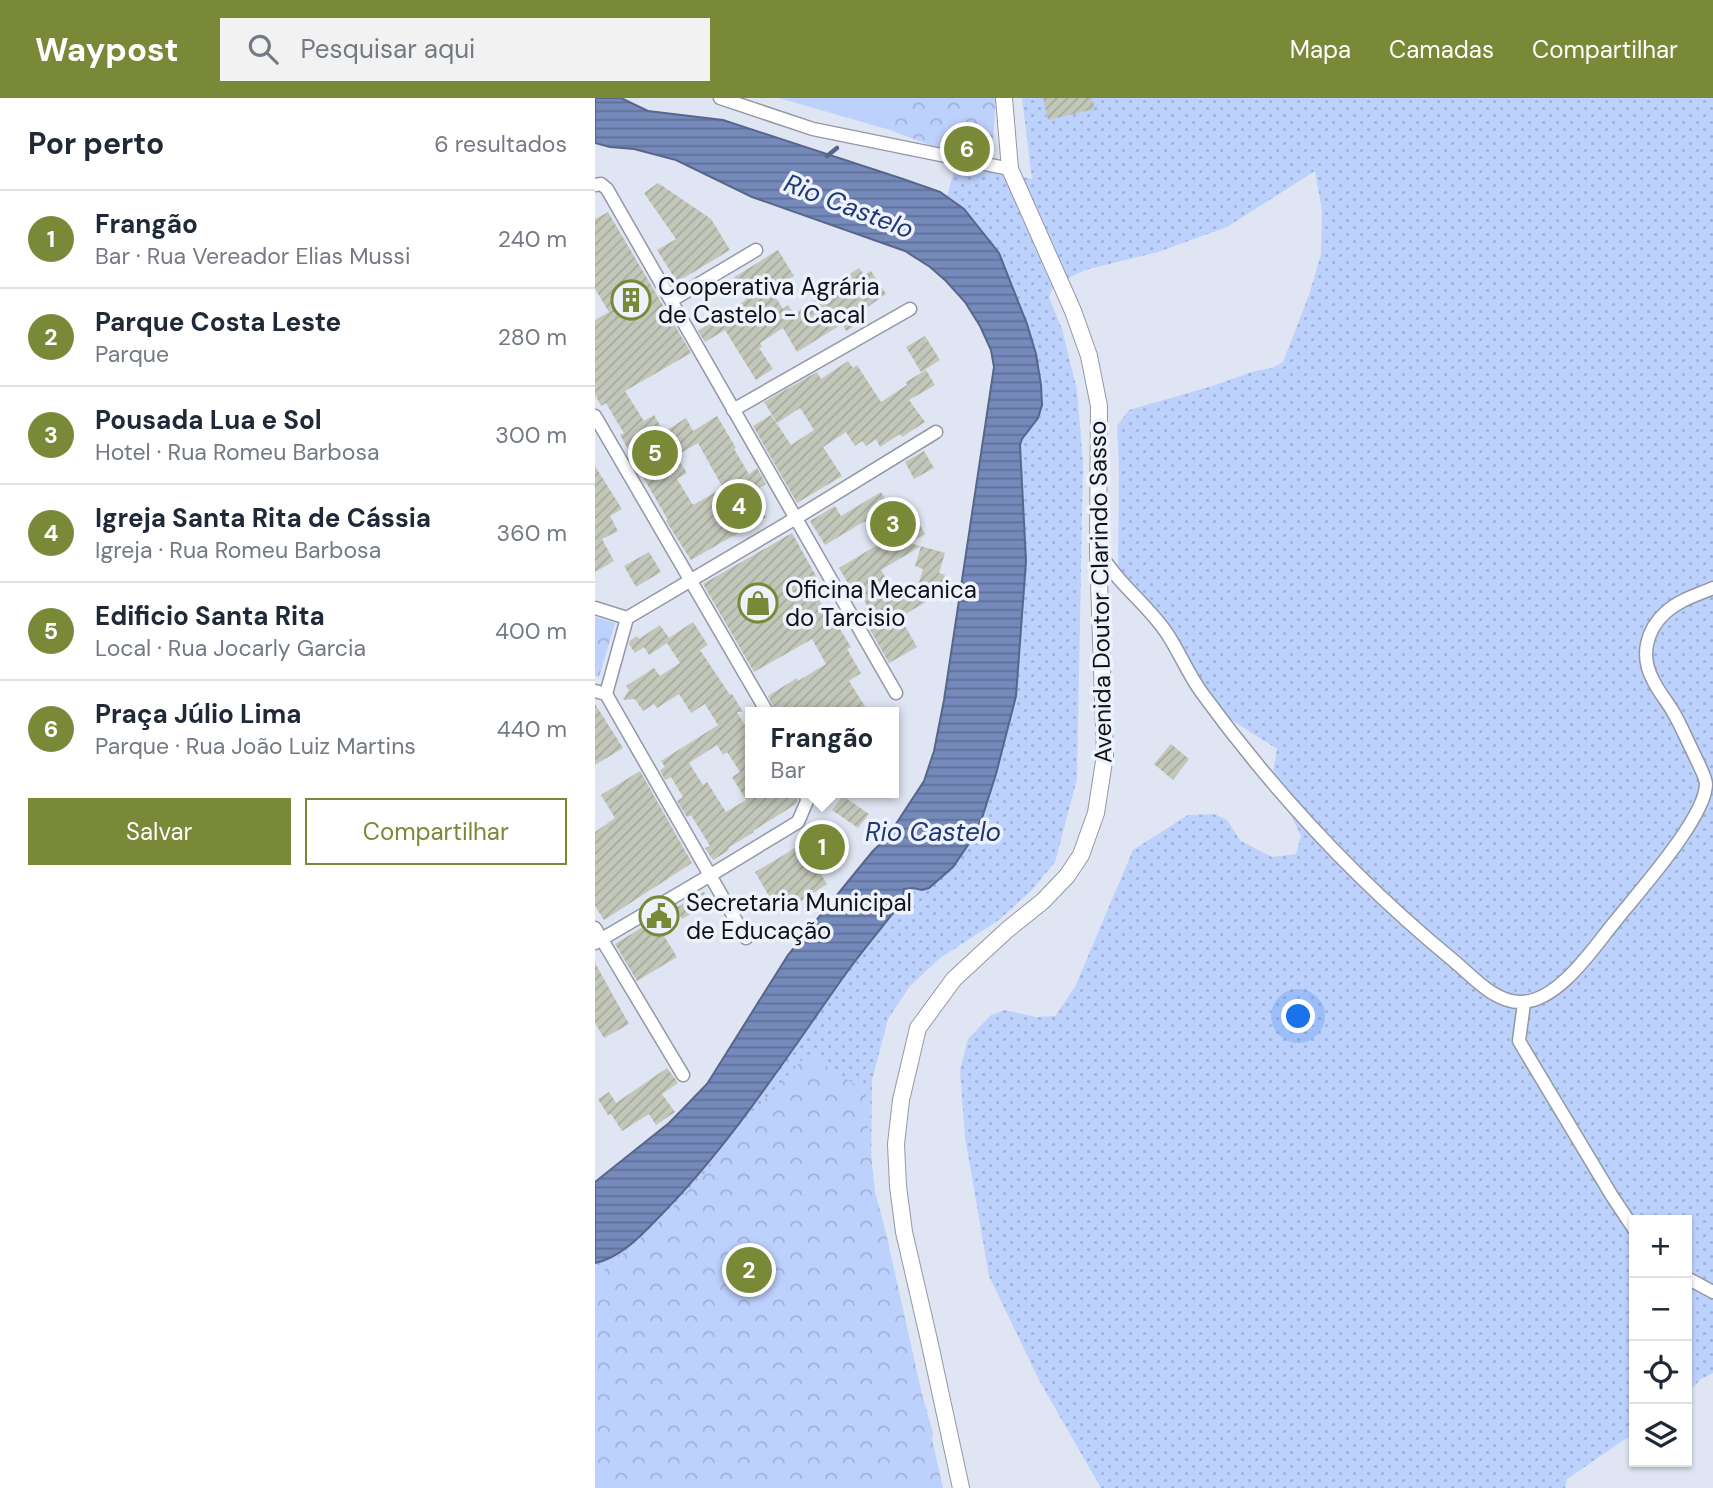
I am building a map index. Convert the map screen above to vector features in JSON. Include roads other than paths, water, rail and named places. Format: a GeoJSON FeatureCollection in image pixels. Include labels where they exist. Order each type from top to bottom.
{"type":"FeatureCollection","features":[{"type":"Feature","properties":{"kind":"main road","name":"Avenida Doutor Clarindo Sasso"},"geometry":{"type":"LineString","coordinates":[[961,1488],[904,1231],[896,1144],[901,1100],[918,1028],[954,979],[1043,901],[1067,876],[1081,855],[1096,813],[1105,755],[1098,552],[1099,406],[1089,356],[1073,311],[1010,169],[1004,98]]}},
{"type":"Feature","properties":{"kind":"street"},"geometry":{"type":"LineString","coordinates":[[720,98],[813,130],[1010,169]]}},
{"type":"Feature","properties":{"kind":"street"},"geometry":{"type":"LineString","coordinates":[[601,187],[673,300],[733,410],[896,693]]}},
{"type":"Feature","properties":{"kind":"street"},"geometry":{"type":"LineString","coordinates":[[673,300],[756,250]]}},
{"type":"Feature","properties":{"kind":"street"},"geometry":{"type":"LineString","coordinates":[[733,410],[910,309]]}},
{"type":"Feature","properties":{"kind":"street"},"geometry":{"type":"LineString","coordinates":[[595,416],[764,707]]}},
{"type":"Feature","properties":{"kind":"street"},"geometry":{"type":"LineString","coordinates":[[746,938],[600,692],[627,618],[936,432]]}},
{"type":"Feature","properties":{"kind":"street"},"geometry":{"type":"LineString","coordinates":[[1098,552],[1166,632],[1199,690],[1255,763],[1337,853],[1385,902],[1489,991],[1507,1002],[1524,1003],[1557,987],[1585,960],[1690,826],[1702,800],[1706,783],[1672,710],[1651,678],[1645,653],[1648,636],[1666,612],[1683,600],[1713,588]]}},
{"type":"Feature","properties":{"kind":"street"},"geometry":{"type":"LineString","coordinates":[[595,608],[627,618]]}},
{"type":"Feature","properties":{"kind":"street"},"geometry":{"type":"LineString","coordinates":[[683,1075],[597,937],[709,876],[798,822],[806,798]]}},
{"type":"Feature","properties":{"kind":"street"},"geometry":{"type":"LineString","coordinates":[[1524,1003],[1519,1041],[1629,1222]]}},
{"type":"Feature","properties":{"kind":"street"},"geometry":{"type":"LineString","coordinates":[[1692,1281],[1713,1292]]}},
{"type":"Feature","properties":{"kind":"water","name":"Rio Castelo"},"geometry":{"type":"Polygon","coordinates":[[[595,98],[621,98],[648,111],[723,120],[940,192],[964,209],[999,253],[1036,354],[1042,405],[1038,418],[1020,445],[1026,561],[1016,696],[982,818],[968,845],[953,867],[929,888],[904,889],[901,903],[849,969],[733,1132],[685,1189],[638,1238],[622,1251],[595,1263],[595,1182],[669,1123],[707,1084],[788,955],[888,836],[924,781],[934,751],[944,700],[994,367],[991,350],[965,302],[930,267],[905,251],[752,197],[676,160],[634,149],[595,143],[595,98]]]}},
{"type":"Feature","properties":{"kind":"waterway"},"geometry":{"type":"LineString","coordinates":[[827,156],[837,148]]}},
{"type":"Feature","properties":{"kind":"place","name":"Praça Júlio Lima"},"geometry":{"type":"Point","coordinates":[967,149]}},
{"type":"Feature","properties":{"kind":"place","name":"Cooperativa Agrária de Castelo - Cacal"},"geometry":{"type":"Point","coordinates":[631,300]}},
{"type":"Feature","properties":{"kind":"place","name":"Edificio Santa Rita"},"geometry":{"type":"Point","coordinates":[655,453]}},
{"type":"Feature","properties":{"kind":"place","name":"Igreja Santa Rita de Cássia"},"geometry":{"type":"Point","coordinates":[739,506]}},
{"type":"Feature","properties":{"kind":"place","name":"Pousada Lua e Sol"},"geometry":{"type":"Point","coordinates":[893,524]}},
{"type":"Feature","properties":{"kind":"place","name":"Oficina Mecanica do Tarcisio"},"geometry":{"type":"Point","coordinates":[758,603]}},
{"type":"Feature","properties":{"kind":"place","name":"Frangão"},"geometry":{"type":"Point","coordinates":[822,847]}},
{"type":"Feature","properties":{"kind":"place","name":"Secretaria Municipal de Educação"},"geometry":{"type":"Point","coordinates":[659,916]}},
{"type":"Feature","properties":{"kind":"place","name":"Parque Costa Leste"},"geometry":{"type":"Point","coordinates":[749,1270]}}]}
